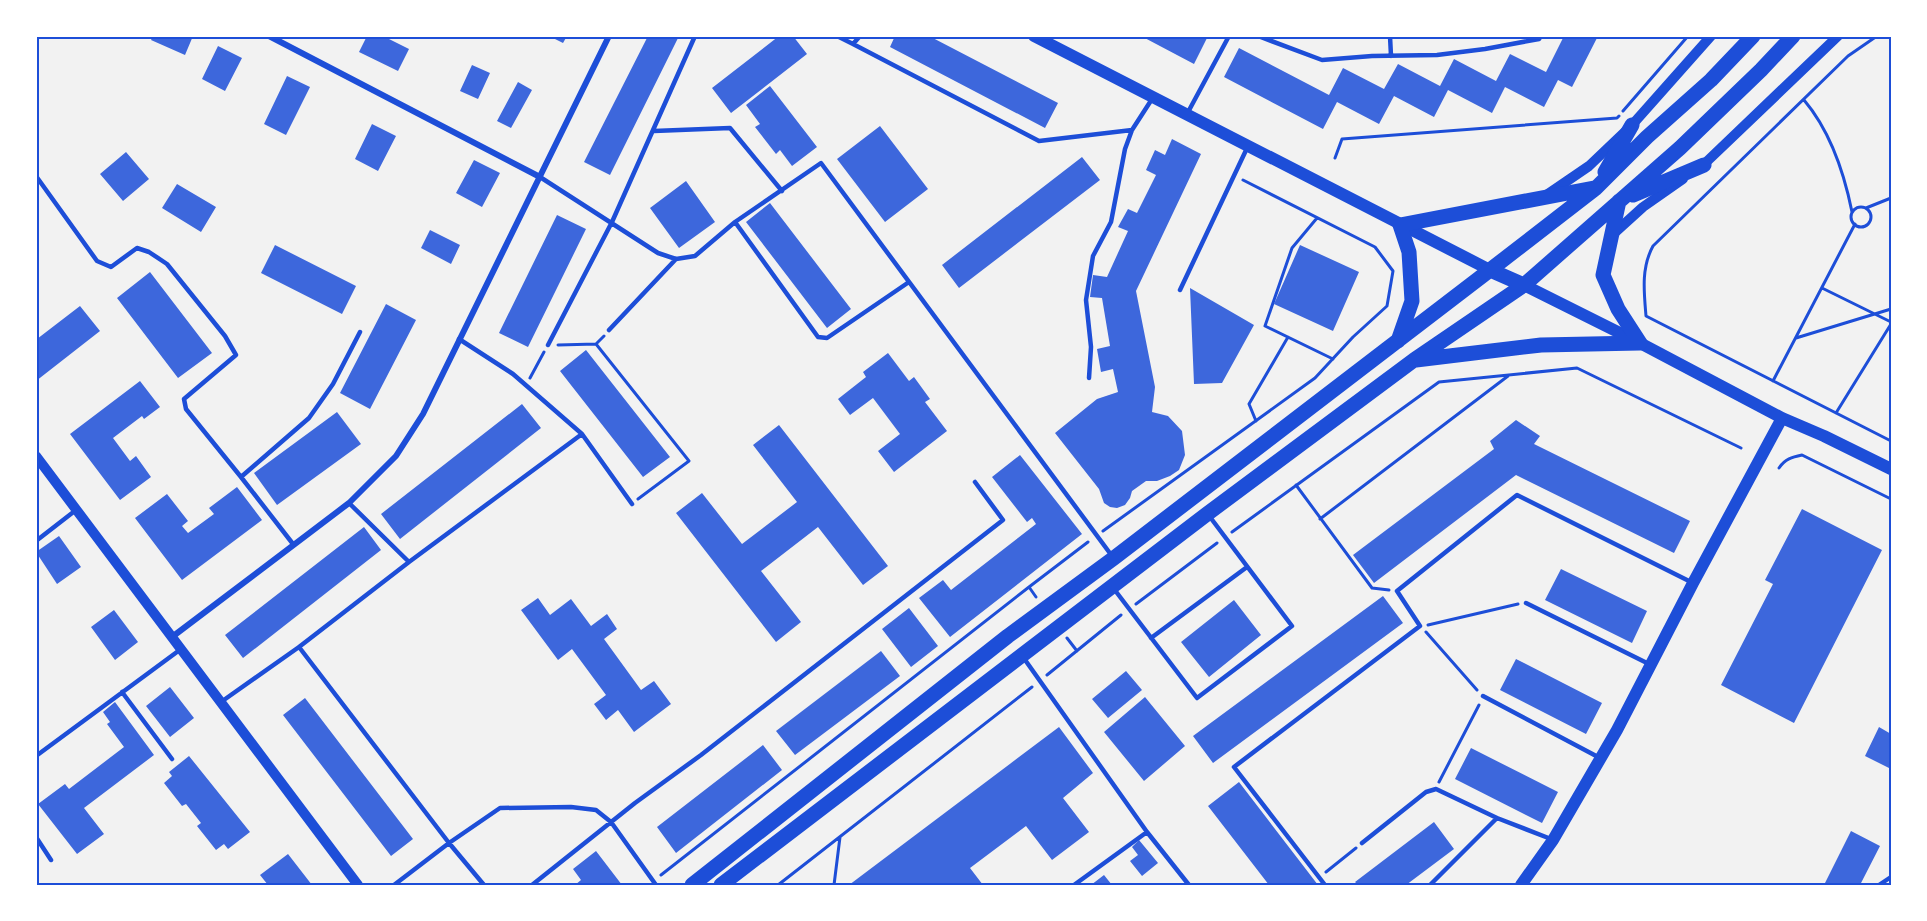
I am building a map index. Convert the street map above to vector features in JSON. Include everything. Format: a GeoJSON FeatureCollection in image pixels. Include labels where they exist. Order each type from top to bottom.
{"type":"FeatureCollection","features":[{"type":"Feature","properties":{"kind":"main road"},"geometry":{"type":"LineString","coordinates":[[1034,36],[1400,225],[1641,343],[1782,418],[1891,469]]}},
{"type":"Feature","properties":{"kind":"main road"},"geometry":{"type":"LineString","coordinates":[[692,885],[1008,636],[1114,558],[1596,188],[1647,137],[1711,80],[1753,36]]}},
{"type":"Feature","properties":{"kind":"main road"},"geometry":{"type":"LineString","coordinates":[[721,885],[1021,655],[1413,360],[1524,285],[1680,148],[1793,36]]}},
{"type":"Feature","properties":{"kind":"main road"},"geometry":{"type":"LineString","coordinates":[[1596,188],[1632,125]]}},
{"type":"Feature","properties":{"kind":"main road"},"geometry":{"type":"LineString","coordinates":[[1619,201],[1704,165]]}},
{"type":"Feature","properties":{"kind":"main road"},"geometry":{"type":"LineString","coordinates":[[1400,225],[1596,188]]}},
{"type":"Feature","properties":{"kind":"main road"},"geometry":{"type":"LineString","coordinates":[[1619,201],[1603,275],[1618,309],[1641,343]]}},
{"type":"Feature","properties":{"kind":"main road"},"geometry":{"type":"LineString","coordinates":[[1398,341],[1412,301],[1409,252],[1400,225]]}},
{"type":"Feature","properties":{"kind":"main road"},"geometry":{"type":"LineString","coordinates":[[1413,360],[1541,345],[1641,343]]}},
{"type":"Feature","properties":{"kind":"main road"},"geometry":{"type":"LineString","coordinates":[[1521,885],[1553,840],[1600,758],[1782,418]]}},
{"type":"Feature","properties":{"kind":"main road"},"geometry":{"type":"LineString","coordinates":[[1008,636],[1021,655]]}},
{"type":"Feature","properties":{"kind":"street"},"geometry":{"type":"LineString","coordinates":[[269,36],[540,177]]}},
{"type":"Feature","properties":{"kind":"street"},"geometry":{"type":"LineString","coordinates":[[172,637],[348,503],[396,456],[423,414],[609,36]]}},
{"type":"Feature","properties":{"kind":"street"},"geometry":{"type":"LineString","coordinates":[[1545,196],[1589,166],[1632,125],[1711,36]]}},
{"type":"Feature","properties":{"kind":"street"},"geometry":{"type":"LineString","coordinates":[[1611,237],[1642,207],[1704,165],[1838,36]]}},
{"type":"Feature","properties":{"kind":"street"},"geometry":{"type":"LineString","coordinates":[[36,456],[358,885]]}},
{"type":"Feature","properties":{"kind":"lane"},"geometry":{"type":"LineString","coordinates":[[548,345],[612,222],[695,36]]}},
{"type":"Feature","properties":{"kind":"lane"},"geometry":{"type":"LineString","coordinates":[[837,36],[1039,141],[1132,130]]}},
{"type":"Feature","properties":{"kind":"lane"},"geometry":{"type":"LineString","coordinates":[[853,44],[860,36]]}},
{"type":"Feature","properties":{"kind":"lane"},"geometry":{"type":"LineString","coordinates":[[1187,114],[1229,36]]}},
{"type":"Feature","properties":{"kind":"lane"},"geometry":{"type":"LineString","coordinates":[[1258,36],[1322,60],[1437,55],[1485,49],[1539,39],[1541,36]]}},
{"type":"Feature","properties":{"kind":"lane"},"geometry":{"type":"LineString","coordinates":[[1390,36],[1391,56]]}},
{"type":"Feature","properties":{"kind":"lane"},"geometry":{"type":"LineString","coordinates":[[1089,378],[1091,347],[1086,300],[1093,256],[1112,222],[1125,149],[1132,130],[1153,97]]}},
{"type":"Feature","properties":{"kind":"lane"},"geometry":{"type":"LineString","coordinates":[[654,130],[730,128],[782,191]]}},
{"type":"Feature","properties":{"kind":"lane"},"geometry":{"type":"LineString","coordinates":[[1180,290],[1248,146]]}},
{"type":"Feature","properties":{"kind":"lane"},"geometry":{"type":"LineString","coordinates":[[540,177],[658,253],[676,259],[695,256],[735,222],[821,162],[1114,558]]}},
{"type":"Feature","properties":{"kind":"lane"},"geometry":{"type":"LineString","coordinates":[[36,176],[97,261],[111,267],[137,248],[149,252],[167,264],[225,336],[236,355],[184,399],[186,409],[293,544]]}},
{"type":"Feature","properties":{"kind":"lane"},"geometry":{"type":"LineString","coordinates":[[735,222],[818,338],[827,338],[909,282]]}},
{"type":"Feature","properties":{"kind":"lane"},"geometry":{"type":"LineString","coordinates":[[609,330],[676,259]]}},
{"type":"Feature","properties":{"kind":"lane"},"geometry":{"type":"LineString","coordinates":[[241,477],[309,418],[333,384],[360,332]]}},
{"type":"Feature","properties":{"kind":"lane"},"geometry":{"type":"LineString","coordinates":[[459,339],[513,374],[582,434],[632,504]]}},
{"type":"Feature","properties":{"kind":"lane"},"geometry":{"type":"LineString","coordinates":[[221,702],[299,647],[582,434]]}},
{"type":"Feature","properties":{"kind":"lane"},"geometry":{"type":"LineString","coordinates":[[532,885],[610,822],[710,748],[1004,520],[975,482]]}},
{"type":"Feature","properties":{"kind":"lane"},"geometry":{"type":"LineString","coordinates":[[1325,885],[1234,766],[1420,626],[1397,591],[1517,495],[1693,584]]}},
{"type":"Feature","properties":{"kind":"lane"},"geometry":{"type":"LineString","coordinates":[[348,503],[409,562]]}},
{"type":"Feature","properties":{"kind":"lane"},"geometry":{"type":"LineString","coordinates":[[36,541],[76,510]]}},
{"type":"Feature","properties":{"kind":"lane"},"geometry":{"type":"LineString","coordinates":[[1112,586],[1197,698],[1292,626],[1207,514]]}},
{"type":"Feature","properties":{"kind":"lane"},"geometry":{"type":"LineString","coordinates":[[1151,638],[1248,567]]}},
{"type":"Feature","properties":{"kind":"lane"},"geometry":{"type":"LineString","coordinates":[[1526,603],[1650,665]]}},
{"type":"Feature","properties":{"kind":"lane"},"geometry":{"type":"LineString","coordinates":[[299,647],[449,843],[484,885]]}},
{"type":"Feature","properties":{"kind":"lane"},"geometry":{"type":"LineString","coordinates":[[36,756],[181,649]]}},
{"type":"Feature","properties":{"kind":"lane"},"geometry":{"type":"LineString","coordinates":[[1021,655],[1147,832],[1189,885]]}},
{"type":"Feature","properties":{"kind":"lane"},"geometry":{"type":"LineString","coordinates":[[122,692],[172,759]]}},
{"type":"Feature","properties":{"kind":"lane"},"geometry":{"type":"LineString","coordinates":[[1483,696],[1600,758]]}},
{"type":"Feature","properties":{"kind":"lane"},"geometry":{"type":"LineString","coordinates":[[1362,843],[1426,792],[1436,789],[1497,818],[1553,840]]}},
{"type":"Feature","properties":{"kind":"lane"},"geometry":{"type":"LineString","coordinates":[[394,885],[500,808],[571,807],[596,810],[610,822],[654,883]]}},
{"type":"Feature","properties":{"kind":"lane"},"geometry":{"type":"LineString","coordinates":[[1430,885],[1497,818]]}},
{"type":"Feature","properties":{"kind":"lane"},"geometry":{"type":"LineString","coordinates":[[1074,885],[1147,832]]}},
{"type":"Feature","properties":{"kind":"lane"},"geometry":{"type":"LineString","coordinates":[[36,837],[51,860]]}},
{"type":"Feature","properties":{"kind":"lane"},"geometry":{"type":"LineString","coordinates":[[1879,885],[1891,877]]}},
{"type":"Feature","properties":{"kind":"path"},"geometry":{"type":"LineString","coordinates":[[1335,158],[1342,139],[1617,118],[1688,36]]}},
{"type":"Feature","properties":{"kind":"path"},"geometry":{"type":"LineString","coordinates":[[1877,36],[1848,56],[1653,246],[1646,259],[1644,282],[1646,316],[1891,441]]}},
{"type":"Feature","properties":{"kind":"path"},"geometry":{"type":"LineString","coordinates":[[1804,100],[1825,132],[1841,167],[1852,220],[1855,224],[1863,227],[1869,224],[1871,217],[1866,208]]}},
{"type":"Feature","properties":{"kind":"path"},"geometry":{"type":"LineString","coordinates":[[654,883],[1029,587],[1315,378],[1353,337],[1387,306],[1393,271],[1375,247],[1234,175]]}},
{"type":"Feature","properties":{"kind":"path"},"geometry":{"type":"LineString","coordinates":[[1852,212],[1858,207],[1866,208],[1891,198]]}},
{"type":"Feature","properties":{"kind":"path"},"geometry":{"type":"LineString","coordinates":[[1317,218],[1292,248],[1265,326],[1333,358]]}},
{"type":"Feature","properties":{"kind":"path"},"geometry":{"type":"LineString","coordinates":[[1773,381],[1855,224]]}},
{"type":"Feature","properties":{"kind":"path"},"geometry":{"type":"LineString","coordinates":[[1822,288],[1891,323],[1836,413]]}},
{"type":"Feature","properties":{"kind":"path"},"geometry":{"type":"LineString","coordinates":[[1796,338],[1891,309]]}},
{"type":"Feature","properties":{"kind":"path"},"geometry":{"type":"LineString","coordinates":[[526,385],[548,345],[596,344],[609,330]]}},
{"type":"Feature","properties":{"kind":"path"},"geometry":{"type":"LineString","coordinates":[[1256,421],[1249,404],[1288,337]]}},
{"type":"Feature","properties":{"kind":"path"},"geometry":{"type":"LineString","coordinates":[[596,344],[689,461],[632,504]]}},
{"type":"Feature","properties":{"kind":"path"},"geometry":{"type":"LineString","coordinates":[[778,885],[1129,609],[1224,537],[1439,382],[1577,368],[1741,448]]}},
{"type":"Feature","properties":{"kind":"path"},"geometry":{"type":"LineString","coordinates":[[1320,519],[1509,375]]}},
{"type":"Feature","properties":{"kind":"path"},"geometry":{"type":"LineString","coordinates":[[1779,468],[1784,461],[1793,456],[1802,455],[1891,499]]}},
{"type":"Feature","properties":{"kind":"path"},"geometry":{"type":"LineString","coordinates":[[1296,485],[1372,588],[1397,591]]}},
{"type":"Feature","properties":{"kind":"path"},"geometry":{"type":"LineString","coordinates":[[1029,587],[1045,609]]}},
{"type":"Feature","properties":{"kind":"path"},"geometry":{"type":"LineString","coordinates":[[1436,789],[1483,696],[1420,626],[1526,603]]}},
{"type":"Feature","properties":{"kind":"path"},"geometry":{"type":"LineString","coordinates":[[1059,627],[1077,651]]}},
{"type":"Feature","properties":{"kind":"path"},"geometry":{"type":"LineString","coordinates":[[834,885],[840,837]]}},
{"type":"Feature","properties":{"kind":"path"},"geometry":{"type":"LineString","coordinates":[[1320,877],[1362,843]]}},
{"type":"Feature","properties":{"kind":"building"},"geometry":{"type":"Polygon","coordinates":[[[153,36],[193,36],[185,55],[151,40],[153,36]]]}},
{"type":"Feature","properties":{"kind":"building"},"geometry":{"type":"Polygon","coordinates":[[[367,36],[383,36],[409,49],[398,71],[359,52],[367,36]]]}},
{"type":"Feature","properties":{"kind":"building"},"geometry":{"type":"Polygon","coordinates":[[[549,36],[567,36],[563,43],[549,36]]]}},
{"type":"Feature","properties":{"kind":"building"},"geometry":{"type":"Polygon","coordinates":[[[648,36],[679,36],[610,175],[584,162],[648,36]]]}},
{"type":"Feature","properties":{"kind":"building"},"geometry":{"type":"Polygon","coordinates":[[[779,36],[793,36],[807,54],[731,113],[712,88],[779,36]]]}},
{"type":"Feature","properties":{"kind":"building"},"geometry":{"type":"Polygon","coordinates":[[[895,36],[929,36],[1058,103],[1045,128],[890,47],[895,36]]]}},
{"type":"Feature","properties":{"kind":"building"},"geometry":{"type":"Polygon","coordinates":[[[1141,36],[1208,36],[1194,64],[1141,36]]]}},
{"type":"Feature","properties":{"kind":"building"},"geometry":{"type":"Polygon","coordinates":[[[1564,36],[1598,36],[1572,87],[1558,80],[1544,107],[1505,87],[1492,113],[1448,90],[1434,117],[1394,96],[1379,124],[1337,102],[1323,129],[1224,77],[1239,48],[1329,95],[1343,68],[1384,89],[1398,64],[1440,86],[1454,59],[1496,81],[1510,54],[1546,72],[1564,36]]]}},
{"type":"Feature","properties":{"kind":"building"},"geometry":{"type":"Polygon","coordinates":[[[218,46],[242,58],[225,91],[202,79],[218,46]]]}},
{"type":"Feature","properties":{"kind":"building"},"geometry":{"type":"Polygon","coordinates":[[[472,65],[490,73],[478,99],[460,91],[472,65]]]}},
{"type":"Feature","properties":{"kind":"building"},"geometry":{"type":"Polygon","coordinates":[[[287,76],[310,87],[286,135],[264,124],[287,76]]]}},
{"type":"Feature","properties":{"kind":"building"},"geometry":{"type":"Polygon","coordinates":[[[518,82],[532,90],[511,128],[497,121],[518,82]]]}},
{"type":"Feature","properties":{"kind":"building"},"geometry":{"type":"Polygon","coordinates":[[[770,86],[817,147],[792,166],[780,150],[776,154],[755,127],[760,124],[746,105],[770,86]]]}},
{"type":"Feature","properties":{"kind":"building"},"geometry":{"type":"Polygon","coordinates":[[[372,124],[396,136],[378,171],[355,159],[372,124]]]}},
{"type":"Feature","properties":{"kind":"building"},"geometry":{"type":"Polygon","coordinates":[[[880,126],[928,189],[885,222],[837,159],[880,126]]]}},
{"type":"Feature","properties":{"kind":"building"},"geometry":{"type":"Polygon","coordinates":[[[1172,139],[1201,154],[1136,291],[1155,387],[1152,412],[1168,416],[1182,431],[1185,455],[1179,470],[1157,481],[1146,481],[1132,491],[1125,505],[1117,508],[1110,507],[1104,503],[1099,489],[1055,433],[1097,399],[1118,392],[1113,369],[1101,372],[1097,349],[1110,346],[1102,298],[1090,297],[1093,275],[1107,277],[1128,231],[1118,227],[1128,209],[1137,213],[1156,175],[1146,170],[1155,150],[1165,155],[1172,139]]]}},
{"type":"Feature","properties":{"kind":"building"},"geometry":{"type":"Polygon","coordinates":[[[126,152],[149,179],[123,201],[100,174],[126,152]]]}},
{"type":"Feature","properties":{"kind":"building"},"geometry":{"type":"Polygon","coordinates":[[[1082,157],[1100,180],[959,288],[942,265],[1082,157]]]}},
{"type":"Feature","properties":{"kind":"building"},"geometry":{"type":"Polygon","coordinates":[[[474,160],[500,173],[482,207],[456,193],[474,160]]]}},
{"type":"Feature","properties":{"kind":"building"},"geometry":{"type":"Polygon","coordinates":[[[686,181],[715,222],[679,248],[650,208],[686,181]]]}},
{"type":"Feature","properties":{"kind":"building"},"geometry":{"type":"Polygon","coordinates":[[[177,184],[216,207],[201,232],[162,208],[177,184]]]}},
{"type":"Feature","properties":{"kind":"building"},"geometry":{"type":"Polygon","coordinates":[[[770,203],[851,309],[827,328],[746,222],[770,203]]]}},
{"type":"Feature","properties":{"kind":"building"},"geometry":{"type":"Polygon","coordinates":[[[557,215],[586,229],[528,347],[499,333],[557,215]]]}},
{"type":"Feature","properties":{"kind":"building"},"geometry":{"type":"Polygon","coordinates":[[[430,230],[460,245],[451,264],[421,248],[430,230]]]}},
{"type":"Feature","properties":{"kind":"building"},"geometry":{"type":"Polygon","coordinates":[[[275,245],[356,286],[342,314],[261,273],[275,245]]]}},
{"type":"Feature","properties":{"kind":"building"},"geometry":{"type":"Polygon","coordinates":[[[1300,245],[1359,272],[1333,331],[1274,304],[1300,245]]]}},
{"type":"Feature","properties":{"kind":"building"},"geometry":{"type":"Polygon","coordinates":[[[150,272],[212,353],[178,378],[117,298],[150,272]]]}},
{"type":"Feature","properties":{"kind":"building"},"geometry":{"type":"Polygon","coordinates":[[[1190,288],[1254,325],[1222,383],[1194,384],[1190,288]]]}},
{"type":"Feature","properties":{"kind":"building"},"geometry":{"type":"Polygon","coordinates":[[[386,304],[416,320],[370,409],[340,393],[386,304]]]}},
{"type":"Feature","properties":{"kind":"building"},"geometry":{"type":"Polygon","coordinates":[[[80,306],[100,331],[36,381],[36,338],[80,306]]]}},
{"type":"Feature","properties":{"kind":"building"},"geometry":{"type":"Polygon","coordinates":[[[586,350],[670,457],[643,477],[560,371],[586,350]]]}},
{"type":"Feature","properties":{"kind":"building"},"geometry":{"type":"Polygon","coordinates":[[[888,353],[909,381],[914,377],[930,399],[925,402],[947,431],[894,472],[878,451],[900,434],[873,398],[850,415],[838,399],[866,377],[863,372],[888,353]]]}},
{"type":"Feature","properties":{"kind":"building"},"geometry":{"type":"Polygon","coordinates":[[[140,381],[160,407],[144,419],[142,416],[113,438],[130,461],[136,456],[151,477],[120,500],[70,434],[140,381]]]}},
{"type":"Feature","properties":{"kind":"building"},"geometry":{"type":"Polygon","coordinates":[[[522,404],[541,428],[400,539],[381,514],[522,404]]]}},
{"type":"Feature","properties":{"kind":"building"},"geometry":{"type":"Polygon","coordinates":[[[337,412],[361,444],[277,505],[254,473],[337,412]]]}},
{"type":"Feature","properties":{"kind":"building"},"geometry":{"type":"Polygon","coordinates":[[[1516,420],[1540,436],[1534,444],[1690,521],[1674,553],[1516,475],[1374,583],[1353,555],[1494,449],[1490,441],[1516,420]]]}},
{"type":"Feature","properties":{"kind":"building"},"geometry":{"type":"Polygon","coordinates":[[[779,425],[888,566],[863,585],[818,527],[761,571],[801,622],[776,642],[676,513],[702,493],[742,544],[797,502],[753,445],[779,425]]]}},
{"type":"Feature","properties":{"kind":"building"},"geometry":{"type":"Polygon","coordinates":[[[1020,455],[1082,534],[950,637],[919,598],[943,580],[951,590],[1036,524],[1032,518],[1027,522],[992,477],[1020,455]]]}},
{"type":"Feature","properties":{"kind":"building"},"geometry":{"type":"Polygon","coordinates":[[[237,487],[262,520],[182,580],[135,518],[167,494],[188,521],[182,526],[188,533],[214,514],[209,508],[237,487]]]}},
{"type":"Feature","properties":{"kind":"building"},"geometry":{"type":"Polygon","coordinates":[[[1802,509],[1882,550],[1794,723],[1721,685],[1773,584],[1765,580],[1802,509]]]}},
{"type":"Feature","properties":{"kind":"building"},"geometry":{"type":"Polygon","coordinates":[[[364,527],[381,550],[243,658],[225,635],[364,527]]]}},
{"type":"Feature","properties":{"kind":"building"},"geometry":{"type":"Polygon","coordinates":[[[59,536],[81,567],[57,584],[36,552],[59,536]]]}},
{"type":"Feature","properties":{"kind":"building"},"geometry":{"type":"Polygon","coordinates":[[[1561,569],[1647,611],[1632,643],[1545,600],[1561,569]]]}},
{"type":"Feature","properties":{"kind":"building"},"geometry":{"type":"Polygon","coordinates":[[[1383,596],[1403,623],[1213,763],[1193,736],[1383,596]]]}},
{"type":"Feature","properties":{"kind":"building"},"geometry":{"type":"Polygon","coordinates":[[[538,598],[550,615],[571,599],[591,626],[607,614],[617,629],[604,639],[641,690],[654,681],[671,704],[634,732],[618,710],[606,720],[594,704],[606,695],[572,649],[558,660],[521,610],[538,598]]]}},
{"type":"Feature","properties":{"kind":"building"},"geometry":{"type":"Polygon","coordinates":[[[1234,600],[1261,635],[1209,677],[1181,642],[1234,600]]]}},
{"type":"Feature","properties":{"kind":"building"},"geometry":{"type":"Polygon","coordinates":[[[909,608],[938,646],[911,667],[882,629],[909,608]]]}},
{"type":"Feature","properties":{"kind":"building"},"geometry":{"type":"Polygon","coordinates":[[[114,610],[138,642],[115,660],[91,627],[114,610]]]}},
{"type":"Feature","properties":{"kind":"building"},"geometry":{"type":"Polygon","coordinates":[[[881,651],[900,676],[795,755],[776,731],[881,651]]]}},
{"type":"Feature","properties":{"kind":"building"},"geometry":{"type":"Polygon","coordinates":[[[1516,659],[1602,703],[1586,734],[1500,690],[1516,659]]]}},
{"type":"Feature","properties":{"kind":"building"},"geometry":{"type":"Polygon","coordinates":[[[1126,671],[1142,690],[1108,718],[1092,699],[1126,671]]]}},
{"type":"Feature","properties":{"kind":"building"},"geometry":{"type":"Polygon","coordinates":[[[170,687],[194,718],[170,737],[146,706],[170,687]]]}},
{"type":"Feature","properties":{"kind":"building"},"geometry":{"type":"Polygon","coordinates":[[[1145,697],[1185,746],[1144,781],[1104,732],[1145,697]]]}},
{"type":"Feature","properties":{"kind":"building"},"geometry":{"type":"Polygon","coordinates":[[[305,698],[413,839],[391,856],[283,715],[305,698]]]}},
{"type":"Feature","properties":{"kind":"building"},"geometry":{"type":"Polygon","coordinates":[[[115,702],[154,755],[84,808],[104,834],[77,854],[38,804],[65,784],[69,789],[124,747],[107,724],[110,722],[103,712],[115,702]]]}},
{"type":"Feature","properties":{"kind":"building"},"geometry":{"type":"Polygon","coordinates":[[[1059,727],[1093,773],[1063,798],[1089,832],[1052,860],[1026,826],[970,868],[983,885],[849,885],[1059,727]]]}},
{"type":"Feature","properties":{"kind":"building"},"geometry":{"type":"Polygon","coordinates":[[[1879,727],[1891,734],[1891,769],[1865,756],[1879,727]]]}},
{"type":"Feature","properties":{"kind":"building"},"geometry":{"type":"Polygon","coordinates":[[[763,745],[782,770],[676,853],[657,827],[763,745]]]}},
{"type":"Feature","properties":{"kind":"building"},"geometry":{"type":"Polygon","coordinates":[[[1471,748],[1558,792],[1542,823],[1455,779],[1471,748]]]}},
{"type":"Feature","properties":{"kind":"building"},"geometry":{"type":"Polygon","coordinates":[[[189,756],[250,832],[228,849],[224,844],[216,850],[197,826],[201,823],[186,804],[182,806],[164,783],[172,776],[169,772],[189,756]]]}},
{"type":"Feature","properties":{"kind":"building"},"geometry":{"type":"Polygon","coordinates":[[[1239,782],[1318,885],[1269,885],[1208,806],[1239,782]]]}},
{"type":"Feature","properties":{"kind":"building"},"geometry":{"type":"Polygon","coordinates":[[[1434,822],[1454,849],[1406,885],[1358,885],[1355,882],[1434,822]]]}},
{"type":"Feature","properties":{"kind":"building"},"geometry":{"type":"Polygon","coordinates":[[[1851,831],[1880,846],[1860,885],[1824,885],[1851,831]]]}},
{"type":"Feature","properties":{"kind":"building"},"geometry":{"type":"Polygon","coordinates":[[[1139,840],[1158,863],[1142,876],[1130,861],[1138,855],[1132,847],[1139,840]]]}},
{"type":"Feature","properties":{"kind":"building"},"geometry":{"type":"Polygon","coordinates":[[[596,851],[622,885],[575,885],[581,880],[573,869],[596,851]]]}},
{"type":"Feature","properties":{"kind":"building"},"geometry":{"type":"Polygon","coordinates":[[[288,854],[312,885],[268,885],[260,875],[288,854]]]}},
{"type":"Feature","properties":{"kind":"building"},"geometry":{"type":"Polygon","coordinates":[[[1104,875],[1112,885],[1091,885],[1104,875]]]}}]}
